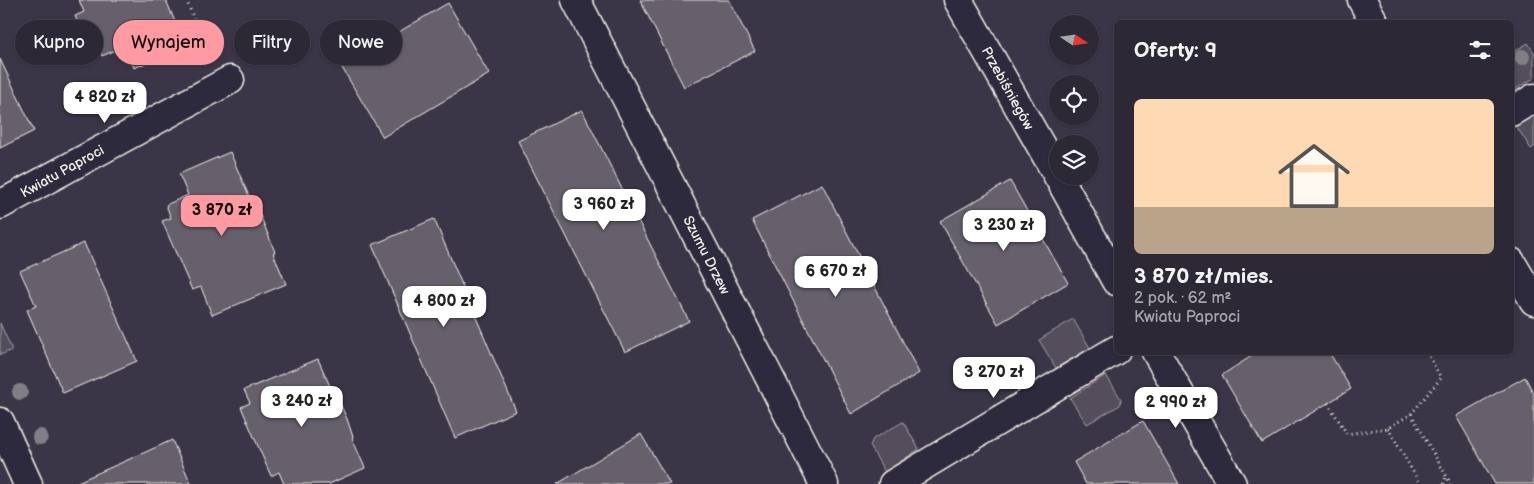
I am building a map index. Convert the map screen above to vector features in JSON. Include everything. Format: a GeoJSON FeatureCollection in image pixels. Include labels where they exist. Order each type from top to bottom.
{"type":"FeatureCollection","features":[{"type":"Feature","properties":{"kind":"street","name":"Szumu Drzew"},"geometry":{"type":"LineString","coordinates":[[576,0],[824,484]]}},
{"type":"Feature","properties":{"kind":"street","name":"Przebiśniegów"},"geometry":{"type":"LineString","coordinates":[[958,0],[1049,160]]}},
{"type":"Feature","properties":{"kind":"street"},"geometry":{"type":"LineString","coordinates":[[1362,0],[1373,20]]}},
{"type":"Feature","properties":{"kind":"street","name":"Kwiatu Paproci"},"geometry":{"type":"LineString","coordinates":[[0,205],[230,80]]}},
{"type":"Feature","properties":{"kind":"street"},"geometry":{"type":"LineString","coordinates":[[1514,110],[1534,98]]}},
{"type":"Feature","properties":{"kind":"street","name":"Przebiśniegów"},"geometry":{"type":"LineString","coordinates":[[1063,185],[1114,277]]}},
{"type":"Feature","properties":{"kind":"street"},"geometry":{"type":"LineString","coordinates":[[1514,267],[1534,301]]}},
{"type":"Feature","properties":{"kind":"street"},"geometry":{"type":"LineString","coordinates":[[893,484],[1114,351]]}},
{"type":"Feature","properties":{"kind":"street"},"geometry":{"type":"LineString","coordinates":[[1158,355],[1232,484]]}},
{"type":"Feature","properties":{"kind":"street"},"geometry":{"type":"LineString","coordinates":[[0,422],[28,484]]}},
{"type":"Feature","properties":{"kind":"path"},"geometry":{"type":"LineString","coordinates":[[186,0],[195,20]]}},
{"type":"Feature","properties":{"kind":"path"},"geometry":{"type":"LineString","coordinates":[[1328,403],[1347,434],[1388,428],[1411,414],[1441,378],[1429,355]]}},
{"type":"Feature","properties":{"kind":"path"},"geometry":{"type":"LineString","coordinates":[[1411,414],[1451,484]]}},
{"type":"Feature","properties":{"kind":"path"},"geometry":{"type":"LineString","coordinates":[[1388,428],[1420,484]]}},
{"type":"Feature","properties":{"kind":"path"},"geometry":{"type":"LineString","coordinates":[[1444,484],[1446,475]]}},
{"type":"Feature","properties":{"kind":"shaded area"},"geometry":{"type":"Polygon","coordinates":[[[1528,43],[1534,53],[1534,78],[1514,90],[1514,51],[1528,43]]]}},
{"type":"Feature","properties":{"kind":"shaded area"},"geometry":{"type":"Polygon","coordinates":[[[1534,112],[1534,147],[1531,149],[1515,124],[1534,112]]]}},
{"type":"Feature","properties":{"kind":"shaded area"},"geometry":{"type":"Polygon","coordinates":[[[1073,319],[1090,348],[1056,368],[1039,340],[1073,319]]]}},
{"type":"Feature","properties":{"kind":"shaded area"},"geometry":{"type":"Polygon","coordinates":[[[0,323],[12,350],[0,355],[0,323]]]}},
{"type":"Feature","properties":{"kind":"shaded area"},"geometry":{"type":"Polygon","coordinates":[[[1106,375],[1121,399],[1120,405],[1087,424],[1070,398],[1106,375]]]}},
{"type":"Feature","properties":{"kind":"shaded area"},"geometry":{"type":"Polygon","coordinates":[[[903,422],[919,449],[885,472],[870,446],[873,439],[903,422]]]}},
{"type":"Feature","properties":{"kind":"building"},"geometry":{"type":"Polygon","coordinates":[[[79,0],[166,0],[174,20],[113,20],[113,51],[103,56],[103,20],[77,20],[75,16],[84,12],[79,0]]]}},
{"type":"Feature","properties":{"kind":"building"},"geometry":{"type":"Polygon","coordinates":[[[640,0],[729,0],[755,51],[684,87],[640,0]]]}},
{"type":"Feature","properties":{"kind":"building"},"geometry":{"type":"Polygon","coordinates":[[[448,3],[489,74],[383,137],[341,66],[402,65],[402,30],[448,3]]]}},
{"type":"Feature","properties":{"kind":"building"},"geometry":{"type":"Polygon","coordinates":[[[0,59],[34,131],[0,148],[0,59]]]}},
{"type":"Feature","properties":{"kind":"building"},"geometry":{"type":"Polygon","coordinates":[[[582,110],[689,321],[625,352],[518,141],[582,110]]]}},
{"type":"Feature","properties":{"kind":"building"},"geometry":{"type":"Polygon","coordinates":[[[230,152],[254,208],[257,207],[286,284],[212,315],[201,287],[192,290],[162,221],[171,218],[166,205],[188,195],[179,174],[230,152]]]}},
{"type":"Feature","properties":{"kind":"building"},"geometry":{"type":"Polygon","coordinates":[[[1010,181],[1068,283],[998,324],[940,221],[1010,181]]]}},
{"type":"Feature","properties":{"kind":"building"},"geometry":{"type":"Polygon","coordinates":[[[822,184],[919,373],[851,414],[752,220],[822,184]]]}},
{"type":"Feature","properties":{"kind":"building"},"geometry":{"type":"Polygon","coordinates":[[[434,219],[516,411],[455,438],[372,245],[434,219]]]}},
{"type":"Feature","properties":{"kind":"building"},"geometry":{"type":"Polygon","coordinates":[[[84,243],[137,361],[63,393],[27,310],[36,306],[20,271],[84,243]]]}},
{"type":"Feature","properties":{"kind":"building"},"geometry":{"type":"Polygon","coordinates":[[[1253,355],[1331,355],[1351,389],[1262,443],[1222,375],[1253,355]]]}},
{"type":"Feature","properties":{"kind":"building"},"geometry":{"type":"Polygon","coordinates":[[[318,359],[347,419],[352,438],[365,468],[329,484],[284,484],[279,472],[271,476],[241,407],[250,403],[244,390],[318,359]]]}},
{"type":"Feature","properties":{"kind":"building"},"geometry":{"type":"Polygon","coordinates":[[[1525,377],[1534,394],[1534,484],[1495,484],[1456,416],[1525,377]]]}},
{"type":"Feature","properties":{"kind":"building"},"geometry":{"type":"Polygon","coordinates":[[[1143,421],[1179,484],[1086,484],[1074,462],[1143,421]]]}},
{"type":"Feature","properties":{"kind":"building"},"geometry":{"type":"Polygon","coordinates":[[[641,434],[670,484],[557,484],[641,434]]]}},
{"type":"Feature","properties":{"kind":"building"},"geometry":{"type":"Polygon","coordinates":[[[172,440],[191,484],[73,484],[148,451],[172,440]]]}}]}
